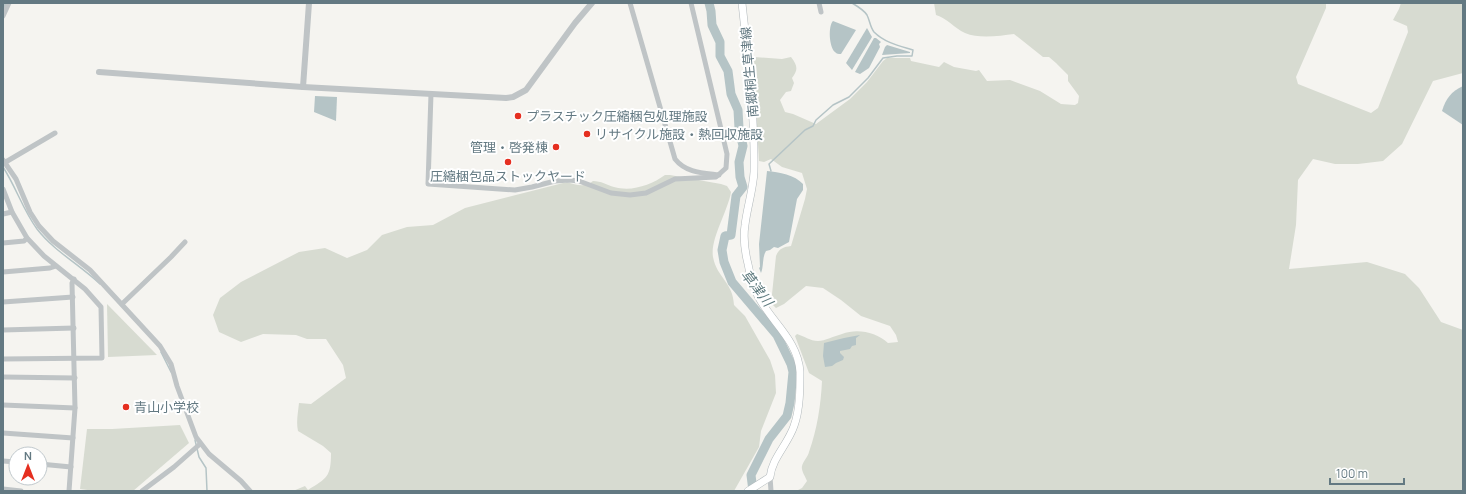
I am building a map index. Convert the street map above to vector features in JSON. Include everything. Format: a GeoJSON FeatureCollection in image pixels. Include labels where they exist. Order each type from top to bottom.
{"type":"FeatureCollection","features":[{"type":"Feature","properties":{"kind":"main road","name":"南郷桐生草津線"},"geometry":{"type":"LineString","coordinates":[[742,3],[751,85],[754,140],[754,175],[744,226],[744,242],[748,266],[758,296],[785,333],[795,353],[800,370],[797,414],[794,425],[775,460],[770,477]]}},
{"type":"Feature","properties":{"kind":"main road"},"geometry":{"type":"LineString","coordinates":[[748,491],[770,477]]}},
{"type":"Feature","properties":{"kind":"street"},"geometry":{"type":"LineString","coordinates":[[3,16],[9,3]]}},
{"type":"Feature","properties":{"kind":"street"},"geometry":{"type":"LineString","coordinates":[[303,87],[309,3]]}},
{"type":"Feature","properties":{"kind":"street"},"geometry":{"type":"LineString","coordinates":[[99,72],[303,87],[506,98],[521,93],[531,84],[592,3]]}},
{"type":"Feature","properties":{"kind":"street"},"geometry":{"type":"LineString","coordinates":[[630,3],[675,159],[683,167],[691,171],[719,175]]}},
{"type":"Feature","properties":{"kind":"street"},"geometry":{"type":"LineString","coordinates":[[431,94],[428,184],[515,190],[555,181],[569,180],[579,181],[611,193],[630,195],[646,193],[675,179],[711,178],[719,175],[726,168],[727,154],[691,3]]}},
{"type":"Feature","properties":{"kind":"street"},"geometry":{"type":"LineString","coordinates":[[820,3],[821,12]]}},
{"type":"Feature","properties":{"kind":"street"},"geometry":{"type":"LineString","coordinates":[[55,133],[4,162],[16,179],[30,212],[39,226],[53,241],[90,270],[160,346],[171,364],[177,386],[200,444],[250,491]]}},
{"type":"Feature","properties":{"kind":"street"},"geometry":{"type":"LineString","coordinates":[[3,189],[12,212],[28,238],[44,256],[74,279],[101,307],[102,358],[3,359]]}},
{"type":"Feature","properties":{"kind":"street"},"geometry":{"type":"LineString","coordinates":[[3,214],[12,212]]}},
{"type":"Feature","properties":{"kind":"street"},"geometry":{"type":"LineString","coordinates":[[3,243],[28,238]]}},
{"type":"Feature","properties":{"kind":"street"},"geometry":{"type":"LineString","coordinates":[[122,304],[185,242]]}},
{"type":"Feature","properties":{"kind":"street"},"geometry":{"type":"LineString","coordinates":[[3,272],[50,268],[56,266]]}},
{"type":"Feature","properties":{"kind":"street"},"geometry":{"type":"LineString","coordinates":[[69,491],[75,408],[72,283],[74,279]]}},
{"type":"Feature","properties":{"kind":"street"},"geometry":{"type":"LineString","coordinates":[[3,302],[73,297]]}},
{"type":"Feature","properties":{"kind":"street"},"geometry":{"type":"LineString","coordinates":[[3,330],[74,328]]}},
{"type":"Feature","properties":{"kind":"street"},"geometry":{"type":"LineString","coordinates":[[3,377],[75,378]]}},
{"type":"Feature","properties":{"kind":"street"},"geometry":{"type":"LineString","coordinates":[[3,406],[75,408]]}},
{"type":"Feature","properties":{"kind":"street"},"geometry":{"type":"LineString","coordinates":[[3,433],[73,438]]}},
{"type":"Feature","properties":{"kind":"street"},"geometry":{"type":"LineString","coordinates":[[142,491],[174,467],[200,444]]}},
{"type":"Feature","properties":{"kind":"street"},"geometry":{"type":"LineString","coordinates":[[48,465],[71,467]]}},
{"type":"Feature","properties":{"kind":"street"},"geometry":{"type":"LineString","coordinates":[[770,477],[771,491]]}},
{"type":"Feature","properties":{"kind":"street"},"geometry":{"type":"LineString","coordinates":[[3,489],[21,491]]}},
{"type":"Feature","properties":{"kind":"shaded area"},"geometry":{"type":"Polygon","coordinates":[[[934,3],[1326,3],[1326,8],[1296,77],[1298,84],[1371,113],[1378,108],[1408,32],[1407,26],[1393,20],[1401,3],[1463,3],[1463,73],[1433,81],[1402,144],[1383,161],[1358,164],[1335,164],[1313,159],[1298,180],[1296,225],[1289,269],[1367,262],[1405,274],[1419,288],[1441,322],[1463,330],[1463,491],[796,491],[802,488],[807,481],[802,466],[808,454],[814,435],[820,408],[822,381],[809,373],[795,336],[797,334],[815,341],[821,341],[848,332],[860,331],[878,336],[888,343],[898,342],[896,335],[890,326],[861,316],[823,288],[806,286],[784,304],[776,308],[770,302],[776,256],[782,248],[791,246],[807,189],[802,173],[782,167],[771,159],[764,162],[759,161],[753,62],[754,57],[782,59],[791,57],[796,68],[792,78],[794,83],[791,91],[786,92],[780,100],[785,112],[816,124],[850,99],[867,82],[887,58],[910,58],[911,61],[939,67],[944,62],[954,67],[976,71],[979,70],[987,81],[1010,80],[1040,91],[1061,104],[1075,105],[1078,103],[1079,96],[1068,81],[1068,75],[1049,57],[1043,57],[1014,34],[976,36],[965,33],[944,18],[936,15],[934,3]]]}},
{"type":"Feature","properties":{"kind":"shaded area"},"geometry":{"type":"Polygon","coordinates":[[[833,21],[856,30],[841,54],[836,53],[831,46],[830,27],[833,21]]]}},
{"type":"Feature","properties":{"kind":"shaded area"},"geometry":{"type":"Polygon","coordinates":[[[867,28],[872,37],[852,70],[846,63],[867,28]]]}},
{"type":"Feature","properties":{"kind":"shaded area"},"geometry":{"type":"Polygon","coordinates":[[[874,38],[881,42],[869,68],[860,74],[855,72],[874,38]]]}},
{"type":"Feature","properties":{"kind":"shaded area"},"geometry":{"type":"Polygon","coordinates":[[[887,45],[910,52],[910,53],[882,55],[887,45]]]}},
{"type":"Feature","properties":{"kind":"shaded area"},"geometry":{"type":"Polygon","coordinates":[[[1463,86],[1463,125],[1442,111],[1445,102],[1450,96],[1463,86]]]}},
{"type":"Feature","properties":{"kind":"shaded area"},"geometry":{"type":"Polygon","coordinates":[[[315,96],[337,97],[336,121],[314,112],[315,96]]]}},
{"type":"Feature","properties":{"kind":"shaded area"},"geometry":{"type":"Polygon","coordinates":[[[767,171],[782,173],[796,178],[803,184],[803,190],[797,199],[789,242],[778,248],[774,247],[766,251],[761,273],[759,268],[759,244],[767,171]]]}},
{"type":"Feature","properties":{"kind":"shaded area"},"geometry":{"type":"Polygon","coordinates":[[[665,175],[721,184],[727,186],[731,192],[714,242],[713,257],[718,270],[731,291],[734,305],[745,316],[770,360],[775,375],[776,393],[761,431],[759,447],[734,491],[293,491],[305,486],[308,490],[320,483],[329,472],[331,461],[331,453],[323,446],[298,431],[297,421],[299,403],[311,404],[346,378],[343,365],[326,339],[307,339],[296,335],[263,334],[241,342],[219,332],[213,315],[220,298],[241,282],[299,252],[325,248],[347,258],[367,250],[382,235],[407,227],[433,225],[465,208],[567,182],[577,185],[587,185],[593,181],[596,181],[614,187],[628,189],[647,185],[665,175]]]}},
{"type":"Feature","properties":{"kind":"shaded area"},"geometry":{"type":"Polygon","coordinates":[[[107,304],[157,355],[108,357],[107,304]]]}},
{"type":"Feature","properties":{"kind":"shaded area"},"geometry":{"type":"Polygon","coordinates":[[[860,335],[856,338],[856,345],[852,346],[850,349],[840,351],[844,357],[843,360],[832,366],[825,367],[823,356],[824,343],[860,335]]]}},
{"type":"Feature","properties":{"kind":"shaded area"},"geometry":{"type":"Polygon","coordinates":[[[180,425],[189,443],[133,491],[95,491],[80,489],[87,429],[180,425]]]}},
{"type":"Feature","properties":{"kind":"waterway","name":"草津川"},"geometry":{"type":"LineString","coordinates":[[709,3],[712,25],[720,42],[720,56],[728,71],[731,94],[738,110],[739,128],[743,146],[739,162],[740,177],[743,187],[736,196],[731,235],[725,236],[722,250],[724,262],[732,282],[777,335],[791,364],[793,372],[790,403],[787,416],[769,439],[751,475],[753,491]]}},
{"type":"Feature","properties":{"kind":"waterway"},"geometry":{"type":"LineString","coordinates":[[771,171],[769,164],[805,130],[813,126],[816,120],[833,105],[849,97],[868,78],[883,58],[912,56],[913,50],[878,36],[874,32],[866,13],[852,3]]}},
{"type":"Feature","properties":{"kind":"waterway"},"geometry":{"type":"LineString","coordinates":[[3,167],[37,229],[59,251],[100,284]]}},
{"type":"Feature","properties":{"kind":"waterway"},"geometry":{"type":"LineString","coordinates":[[161,352],[171,372]]}},
{"type":"Feature","properties":{"kind":"waterway"},"geometry":{"type":"LineString","coordinates":[[195,440],[199,457],[206,468],[207,491]]}},
{"type":"Feature","properties":{"kind":"place","name":"プラスチック圧縮梱包処理施設"},"geometry":{"type":"Point","coordinates":[518,116]}},
{"type":"Feature","properties":{"kind":"place","name":"リサイクル施設・熱回収施設"},"geometry":{"type":"Point","coordinates":[587,134]}},
{"type":"Feature","properties":{"kind":"place","name":"管理・啓発棟"},"geometry":{"type":"Point","coordinates":[556,147]}},
{"type":"Feature","properties":{"kind":"place","name":"圧縮梱包品ストックヤード"},"geometry":{"type":"Point","coordinates":[508,162]}},
{"type":"Feature","properties":{"kind":"place","name":"青山小学校"},"geometry":{"type":"Point","coordinates":[126,407]}}]}
